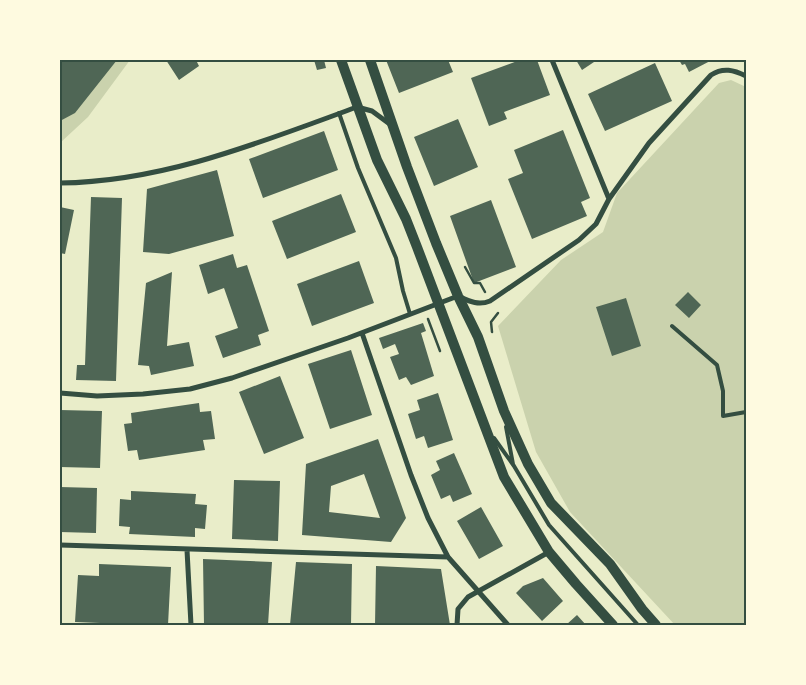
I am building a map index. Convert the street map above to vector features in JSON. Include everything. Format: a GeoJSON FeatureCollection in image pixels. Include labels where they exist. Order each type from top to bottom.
{"type":"FeatureCollection","features":[{"type":"Feature","properties":{"kind":"main road"},"geometry":{"type":"LineString","coordinates":[[341,60],[377,160],[406,219],[504,477],[550,552],[613,625]]}},
{"type":"Feature","properties":{"kind":"main road"},"geometry":{"type":"LineString","coordinates":[[370,60],[407,167],[458,296],[478,337],[504,410],[528,464],[551,503],[610,564],[642,609],[656,625]]}},
{"type":"Feature","properties":{"kind":"street"},"geometry":{"type":"LineString","coordinates":[[552,60],[610,199]]}},
{"type":"Feature","properties":{"kind":"street"},"geometry":{"type":"LineString","coordinates":[[60,393],[106,396],[190,389],[232,378],[362,333],[458,296],[476,303],[483,304],[490,301],[584,236],[599,220],[610,199],[649,143],[711,75],[720,70],[727,70],[746,76]]}},
{"type":"Feature","properties":{"kind":"street"},"geometry":{"type":"LineString","coordinates":[[60,183],[113,178],[181,166],[242,148],[357,107],[376,113],[395,129]]}},
{"type":"Feature","properties":{"kind":"street"},"geometry":{"type":"LineString","coordinates":[[362,333],[411,476],[428,518],[448,557],[508,625]]}},
{"type":"Feature","properties":{"kind":"street"},"geometry":{"type":"LineString","coordinates":[[60,545],[448,557]]}},
{"type":"Feature","properties":{"kind":"street"},"geometry":{"type":"LineString","coordinates":[[187,550],[191,625]]}},
{"type":"Feature","properties":{"kind":"street"},"geometry":{"type":"LineString","coordinates":[[457,625],[460,605],[468,597],[477,590],[550,552]]}},
{"type":"Feature","properties":{"kind":"lane"},"geometry":{"type":"LineString","coordinates":[[339,114],[358,168],[396,258],[410,314]]}},
{"type":"Feature","properties":{"kind":"lane"},"geometry":{"type":"LineString","coordinates":[[672,326],[717,366],[723,391],[723,416],[746,412]]}},
{"type":"Feature","properties":{"kind":"lane"},"geometry":{"type":"LineString","coordinates":[[504,410],[514,466]]}},
{"type":"Feature","properties":{"kind":"lane"},"geometry":{"type":"LineString","coordinates":[[482,422],[514,466],[549,525],[638,625]]}},
{"type":"Feature","properties":{"kind":"path"},"geometry":{"type":"LineString","coordinates":[[465,268],[474,283],[480,283],[486,293]]}},
{"type":"Feature","properties":{"kind":"path"},"geometry":{"type":"LineString","coordinates":[[492,332],[491,322],[498,313]]}},
{"type":"Feature","properties":{"kind":"path"},"geometry":{"type":"LineString","coordinates":[[428,319],[440,351]]}},
{"type":"Feature","properties":{"kind":"green space"},"geometry":{"type":"Polygon","coordinates":[[[60,60],[130,60],[88,117],[60,143],[60,60]]]}},
{"type":"Feature","properties":{"kind":"green space"},"geometry":{"type":"Polygon","coordinates":[[[731,80],[746,87],[746,625],[675,625],[570,512],[536,452],[498,326],[561,260],[603,232],[617,193],[719,83],[731,80]]]}},
{"type":"Feature","properties":{"kind":"building"},"geometry":{"type":"Polygon","coordinates":[[[60,60],[117,60],[75,113],[60,121],[60,60]]]}},
{"type":"Feature","properties":{"kind":"building"},"geometry":{"type":"Polygon","coordinates":[[[166,60],[196,60],[199,66],[179,80],[166,60]]]}},
{"type":"Feature","properties":{"kind":"building"},"geometry":{"type":"Polygon","coordinates":[[[314,60],[324,60],[326,68],[317,70],[314,60]]]}},
{"type":"Feature","properties":{"kind":"building"},"geometry":{"type":"Polygon","coordinates":[[[386,60],[448,60],[453,72],[399,93],[386,60]]]}},
{"type":"Feature","properties":{"kind":"building"},"geometry":{"type":"Polygon","coordinates":[[[520,60],[537,60],[550,95],[504,112],[507,119],[489,126],[471,78],[520,60]]]}},
{"type":"Feature","properties":{"kind":"building"},"geometry":{"type":"Polygon","coordinates":[[[576,60],[597,60],[582,70],[576,60]]]}},
{"type":"Feature","properties":{"kind":"building"},"geometry":{"type":"Polygon","coordinates":[[[679,60],[712,60],[689,72],[685,64],[682,65],[679,60]]]}},
{"type":"Feature","properties":{"kind":"building"},"geometry":{"type":"Polygon","coordinates":[[[655,63],[672,101],[605,131],[588,94],[655,63]]]}},
{"type":"Feature","properties":{"kind":"building"},"geometry":{"type":"Polygon","coordinates":[[[458,119],[478,167],[434,186],[414,137],[458,119]]]}},
{"type":"Feature","properties":{"kind":"building"},"geometry":{"type":"Polygon","coordinates":[[[563,130],[590,198],[581,202],[587,216],[532,239],[508,179],[523,173],[514,150],[563,130]]]}},
{"type":"Feature","properties":{"kind":"building"},"geometry":{"type":"Polygon","coordinates":[[[324,131],[338,170],[263,198],[249,159],[324,131]]]}},
{"type":"Feature","properties":{"kind":"building"},"geometry":{"type":"Polygon","coordinates":[[[217,170],[234,236],[169,254],[143,252],[147,189],[217,170]]]}},
{"type":"Feature","properties":{"kind":"building"},"geometry":{"type":"Polygon","coordinates":[[[341,194],[356,232],[287,259],[272,221],[341,194]]]}},
{"type":"Feature","properties":{"kind":"building"},"geometry":{"type":"Polygon","coordinates":[[[91,197],[122,198],[116,381],[76,380],[77,365],[85,365],[91,197]]]}},
{"type":"Feature","properties":{"kind":"building"},"geometry":{"type":"Polygon","coordinates":[[[491,200],[516,267],[474,283],[450,216],[491,200]]]}},
{"type":"Feature","properties":{"kind":"building"},"geometry":{"type":"Polygon","coordinates":[[[60,207],[74,210],[65,254],[60,253],[60,207]]]}},
{"type":"Feature","properties":{"kind":"building"},"geometry":{"type":"Polygon","coordinates":[[[233,254],[237,268],[247,265],[269,331],[258,335],[261,345],[223,358],[215,336],[238,328],[224,288],[208,294],[199,265],[233,254]]]}},
{"type":"Feature","properties":{"kind":"building"},"geometry":{"type":"Polygon","coordinates":[[[359,261],[374,303],[312,326],[297,284],[359,261]]]}},
{"type":"Feature","properties":{"kind":"building"},"geometry":{"type":"Polygon","coordinates":[[[172,272],[167,346],[189,342],[194,366],[151,375],[149,366],[138,365],[146,283],[172,272]]]}},
{"type":"Feature","properties":{"kind":"building"},"geometry":{"type":"Polygon","coordinates":[[[688,292],[701,305],[689,318],[675,305],[688,292]]]}},
{"type":"Feature","properties":{"kind":"building"},"geometry":{"type":"Polygon","coordinates":[[[626,298],[641,346],[612,356],[596,307],[626,298]]]}},
{"type":"Feature","properties":{"kind":"building"},"geometry":{"type":"Polygon","coordinates":[[[423,323],[426,331],[421,333],[434,376],[411,385],[406,377],[399,380],[390,357],[399,354],[395,344],[383,349],[379,338],[423,323]]]}},
{"type":"Feature","properties":{"kind":"building"},"geometry":{"type":"Polygon","coordinates":[[[351,350],[372,415],[330,429],[308,364],[351,350]]]}},
{"type":"Feature","properties":{"kind":"building"},"geometry":{"type":"Polygon","coordinates":[[[280,376],[304,438],[264,454],[239,392],[280,376]]]}},
{"type":"Feature","properties":{"kind":"building"},"geometry":{"type":"Polygon","coordinates":[[[438,393],[453,440],[428,448],[424,436],[416,439],[408,414],[420,410],[417,400],[438,393]]]}},
{"type":"Feature","properties":{"kind":"building"},"geometry":{"type":"Polygon","coordinates":[[[199,403],[200,412],[211,411],[215,439],[203,440],[205,450],[139,460],[137,450],[128,451],[124,424],[132,423],[131,413],[199,403]]]}},
{"type":"Feature","properties":{"kind":"building"},"geometry":{"type":"Polygon","coordinates":[[[60,410],[102,411],[100,468],[60,467],[60,410]]]}},
{"type":"Feature","properties":{"kind":"building"},"geometry":{"type":"Polygon","coordinates":[[[378,439],[406,518],[391,542],[302,535],[306,464],[378,439]],[[364,474],[331,486],[329,512],[380,518],[364,474]]]}},
{"type":"Feature","properties":{"kind":"building"},"geometry":{"type":"Polygon","coordinates":[[[454,453],[472,494],[453,502],[450,495],[441,499],[431,475],[440,470],[436,461],[454,453]]]}},
{"type":"Feature","properties":{"kind":"building"},"geometry":{"type":"Polygon","coordinates":[[[234,480],[280,481],[278,541],[232,539],[234,480]]]}},
{"type":"Feature","properties":{"kind":"building"},"geometry":{"type":"Polygon","coordinates":[[[60,487],[97,488],[96,533],[60,532],[60,487]]]}},
{"type":"Feature","properties":{"kind":"building"},"geometry":{"type":"Polygon","coordinates":[[[131,491],[196,494],[195,504],[207,505],[205,529],[195,528],[195,537],[129,534],[130,527],[119,526],[120,499],[131,500],[131,491]]]}},
{"type":"Feature","properties":{"kind":"building"},"geometry":{"type":"Polygon","coordinates":[[[481,507],[503,546],[479,559],[457,521],[481,507]]]}},
{"type":"Feature","properties":{"kind":"building"},"geometry":{"type":"Polygon","coordinates":[[[203,559],[272,562],[268,625],[204,625],[203,559]]]}},
{"type":"Feature","properties":{"kind":"building"},"geometry":{"type":"Polygon","coordinates":[[[296,562],[352,564],[351,625],[290,625],[296,562]]]}},
{"type":"Feature","properties":{"kind":"building"},"geometry":{"type":"Polygon","coordinates":[[[99,564],[171,567],[168,625],[100,625],[100,623],[75,622],[78,575],[99,576],[99,564]]]}},
{"type":"Feature","properties":{"kind":"building"},"geometry":{"type":"Polygon","coordinates":[[[376,566],[441,569],[450,625],[375,625],[376,566]]]}},
{"type":"Feature","properties":{"kind":"building"},"geometry":{"type":"Polygon","coordinates":[[[543,578],[563,601],[542,621],[516,593],[523,586],[543,578]]]}},
{"type":"Feature","properties":{"kind":"building"},"geometry":{"type":"Polygon","coordinates":[[[577,615],[586,625],[566,625],[577,615]]]}}]}
